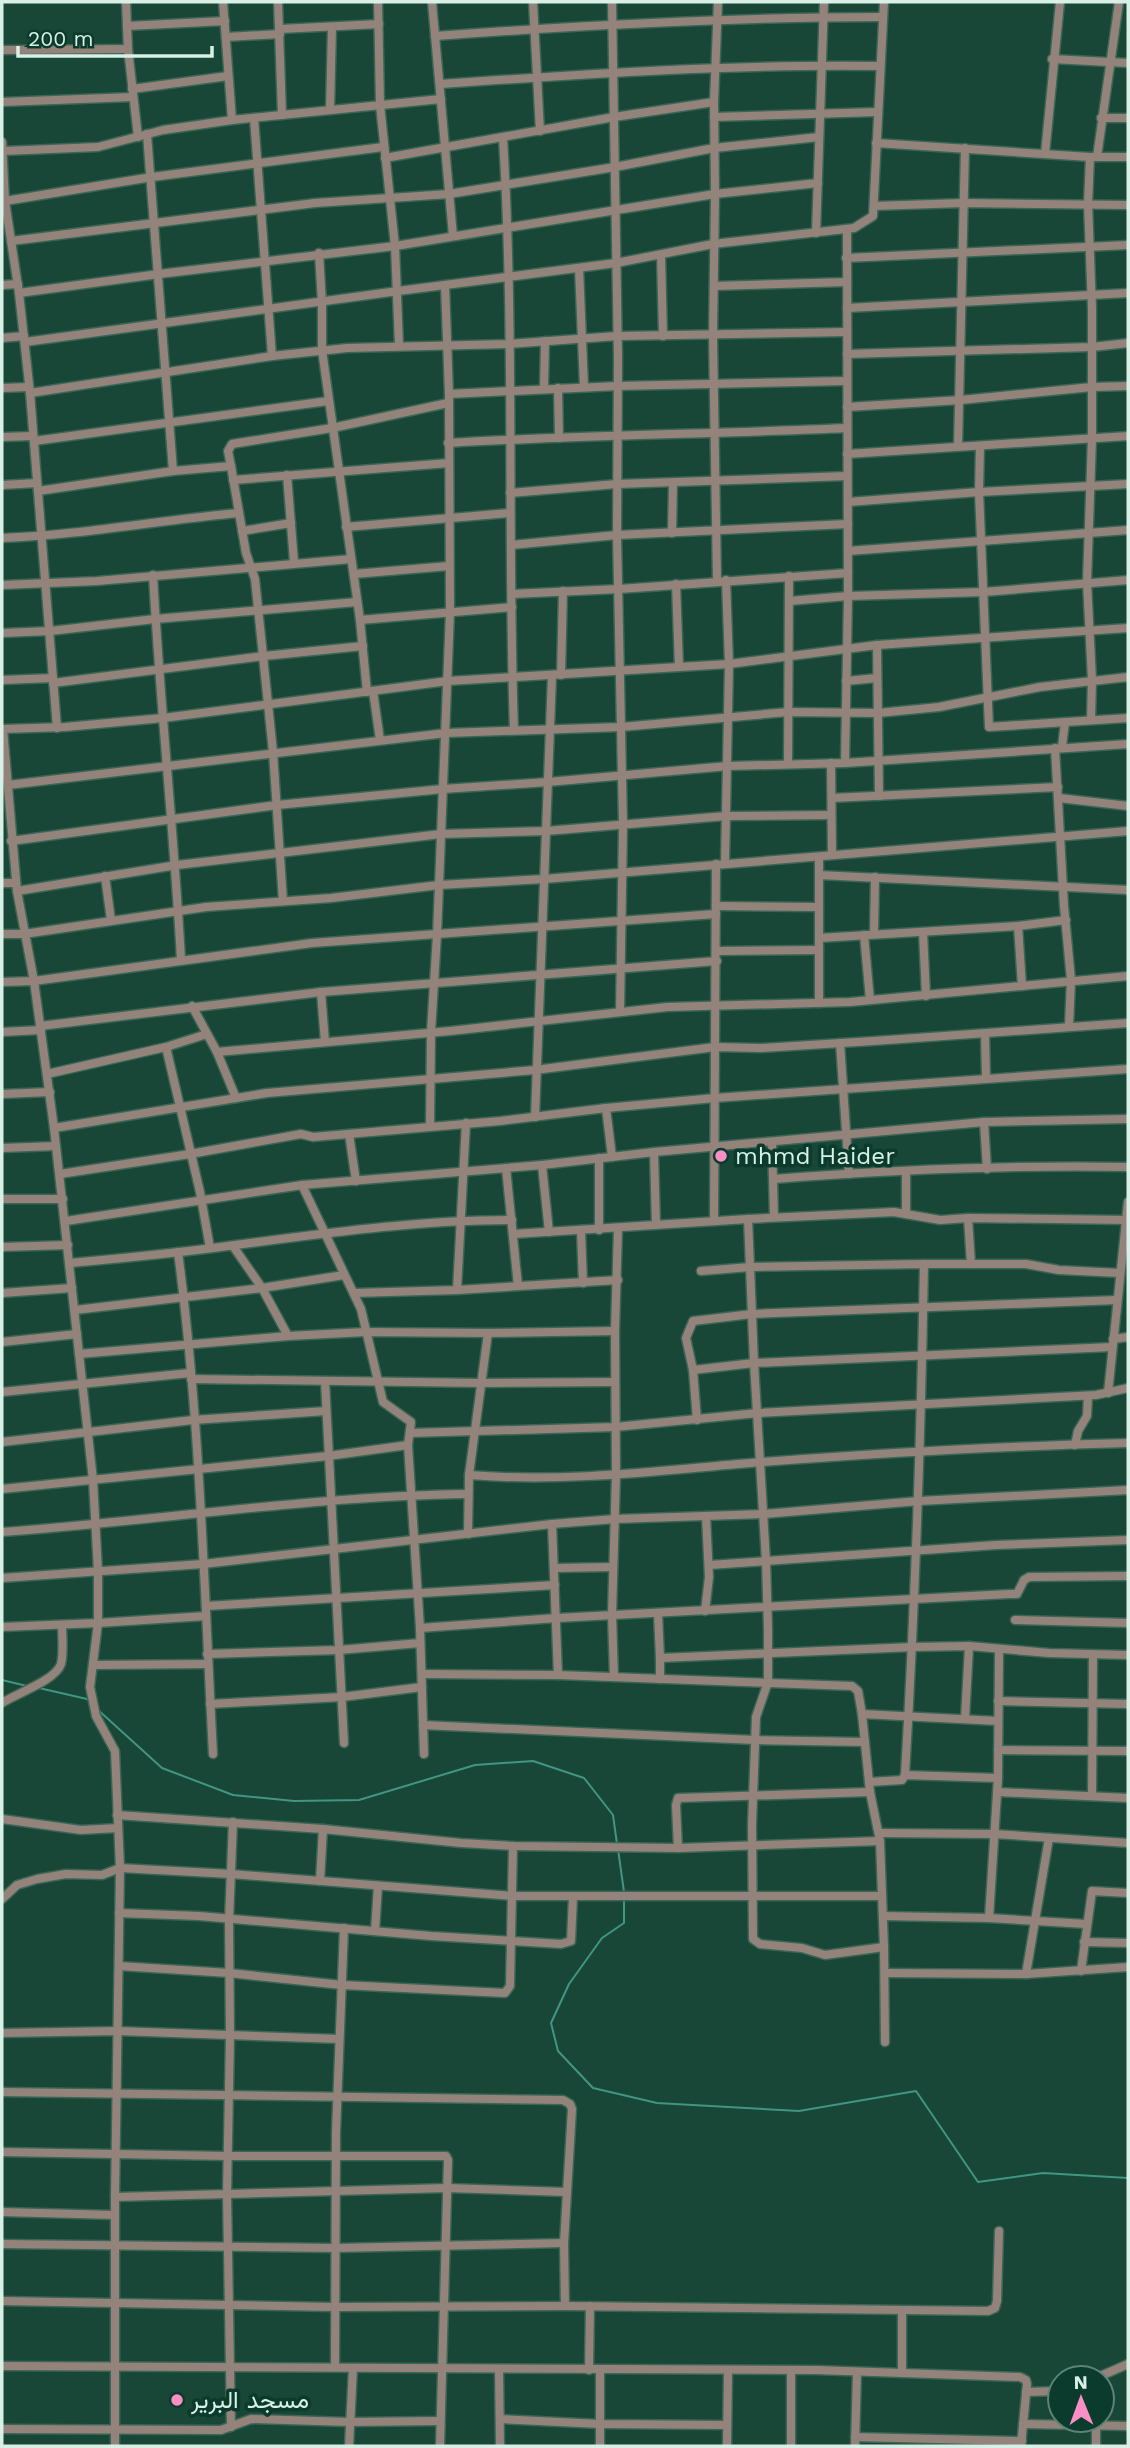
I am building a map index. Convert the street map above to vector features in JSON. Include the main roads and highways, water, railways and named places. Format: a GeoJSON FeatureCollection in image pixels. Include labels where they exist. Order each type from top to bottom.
{"type":"FeatureCollection","features":[{"type":"Feature","properties":{"kind":"waterway"},"geometry":{"type":"LineString","coordinates":[[2,1680],[27,1686]]}},
{"type":"Feature","properties":{"kind":"waterway"},"geometry":{"type":"LineString","coordinates":[[39,1688],[91,1702]]}},
{"type":"Feature","properties":{"kind":"waterway"},"geometry":{"type":"LineString","coordinates":[[97,1709],[162,1768],[233,1795],[294,1801],[359,1800],[475,1765],[533,1761],[584,1778],[613,1815],[617,1844]]}},
{"type":"Feature","properties":{"kind":"waterway"},"geometry":{"type":"LineString","coordinates":[[618,1849],[624,1892]]}},
{"type":"Feature","properties":{"kind":"waterway"},"geometry":{"type":"LineString","coordinates":[[624,1898],[624,1923],[602,1938],[569,1984],[551,2023],[558,2051],[593,2088],[657,2103],[799,2111],[916,2091],[978,2182],[1043,2173],[1128,2178]]}},
{"type":"Feature","properties":{"kind":"place","name":"mhmd Haider"},"geometry":{"type":"Point","coordinates":[721,1156]}},
{"type":"Feature","properties":{"kind":"place","name":"مسجد البرير"},"geometry":{"type":"Point","coordinates":[177,2400]}}]}
